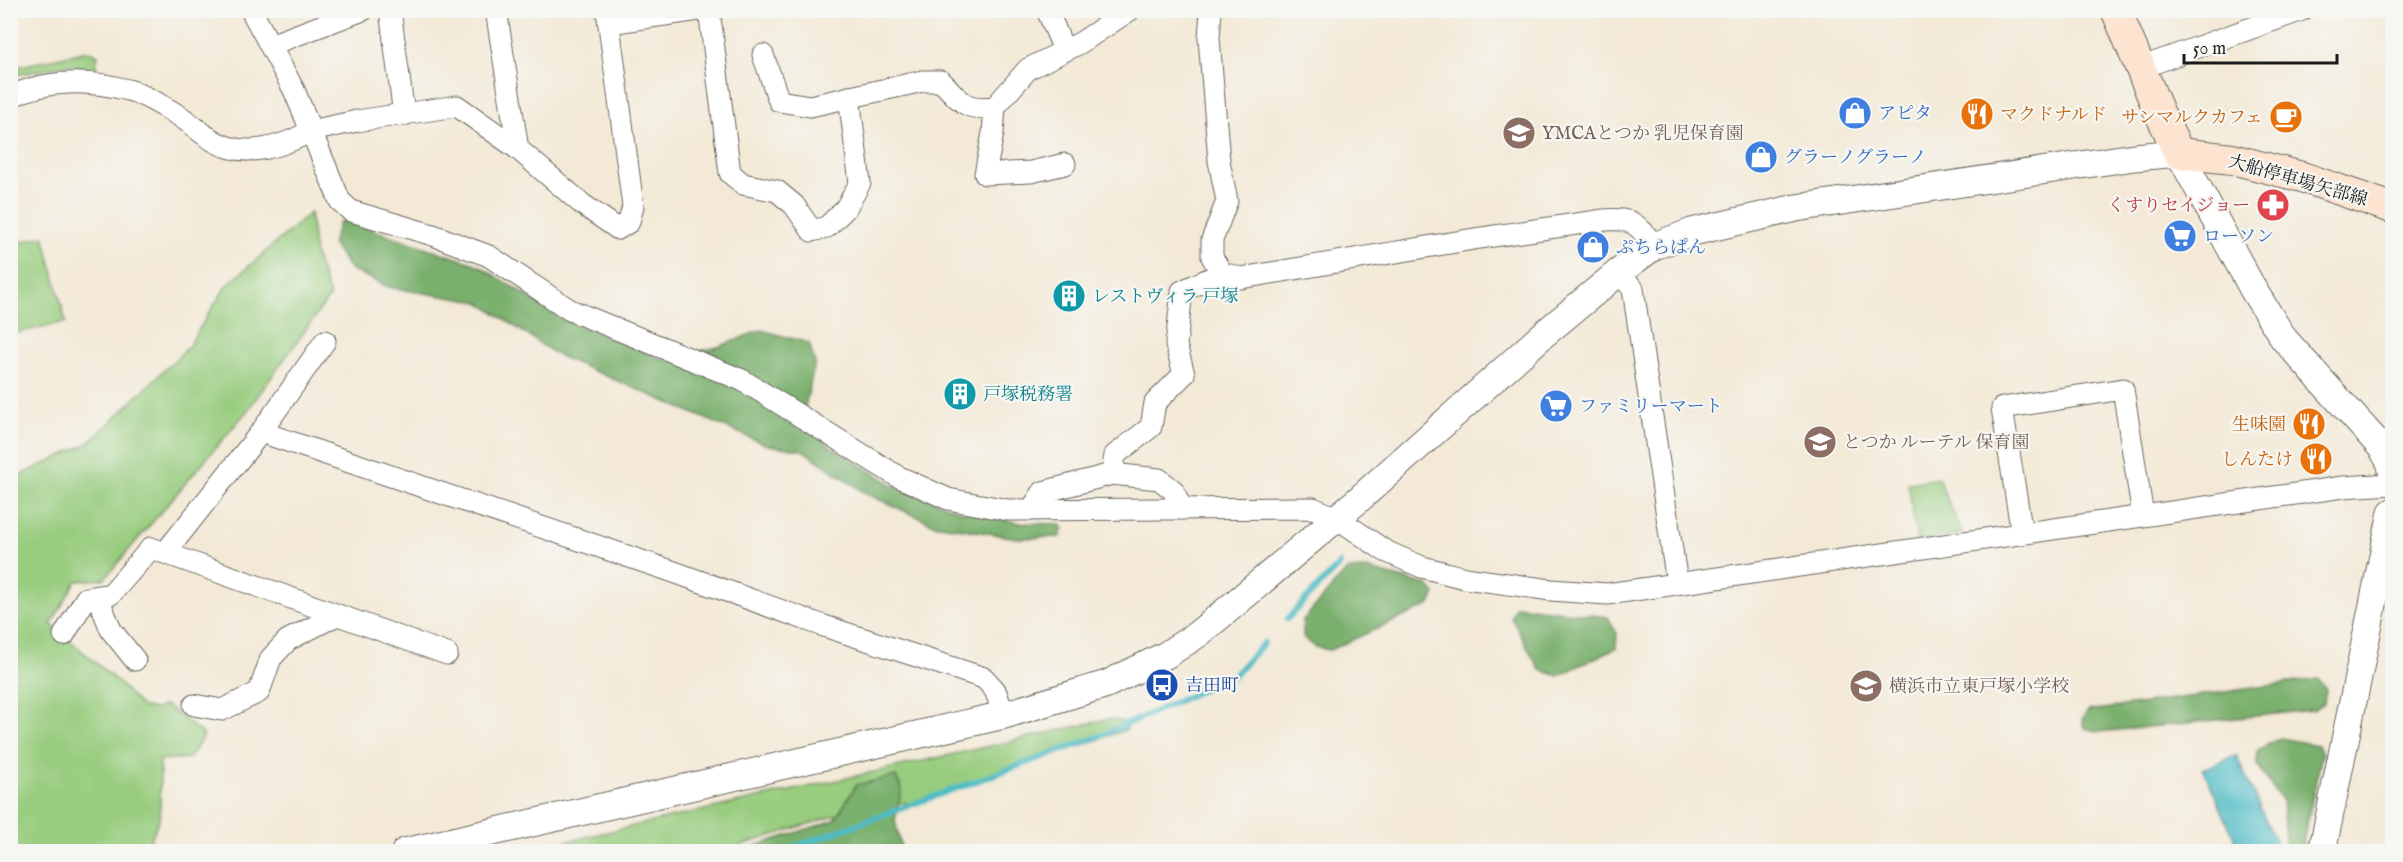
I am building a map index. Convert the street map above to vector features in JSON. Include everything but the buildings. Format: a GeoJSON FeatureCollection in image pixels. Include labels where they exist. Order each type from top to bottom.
{"type":"FeatureCollection","features":[{"type":"Feature","properties":{"kind":"main road"},"geometry":{"type":"LineString","coordinates":[[2116,10],[2180,153]]}},
{"type":"Feature","properties":{"kind":"main road","name":"大船停車場矢部線"},"geometry":{"type":"LineString","coordinates":[[2180,153],[2232,159],[2302,177],[2392,208]]}},
{"type":"Feature","properties":{"kind":"street"},"geometry":{"type":"LineString","coordinates":[[251,10],[294,90],[340,201],[351,211],[433,235],[489,256],[570,310],[742,380],[907,481],[948,499],[1008,510],[1313,508],[1337,518],[1366,539],[1422,567],[1465,578],[1551,590],[1607,594],[2343,487],[2392,484]]}},
{"type":"Feature","properties":{"kind":"street"},"geometry":{"type":"LineString","coordinates":[[270,45],[363,10]]}},
{"type":"Feature","properties":{"kind":"street"},"geometry":{"type":"LineString","coordinates":[[390,10],[404,115]]}},
{"type":"Feature","properties":{"kind":"street"},"geometry":{"type":"LineString","coordinates":[[496,10],[518,149]]}},
{"type":"Feature","properties":{"kind":"street"},"geometry":{"type":"LineString","coordinates":[[10,97],[23,91],[72,82],[130,90],[181,117],[199,131],[228,147],[261,150],[290,142],[311,130],[458,106],[518,149],[582,204],[618,229],[629,222],[633,206],[608,17],[699,10]]}},
{"type":"Feature","properties":{"kind":"street"},"geometry":{"type":"LineString","coordinates":[[709,10],[730,173],[743,184],[777,191],[794,205],[812,231],[827,227],[846,208],[860,183],[849,97]]}},
{"type":"Feature","properties":{"kind":"street"},"geometry":{"type":"LineString","coordinates":[[1047,10],[1064,50]]}},
{"type":"Feature","properties":{"kind":"street"},"geometry":{"type":"LineString","coordinates":[[1065,164],[1031,172],[985,174],[993,133],[994,107],[1028,69],[1080,43],[1130,10]]}},
{"type":"Feature","properties":{"kind":"street"},"geometry":{"type":"LineString","coordinates":[[1211,10],[1209,38],[1219,161],[1227,201],[1212,240],[1212,257],[1222,273]]}},
{"type":"Feature","properties":{"kind":"street"},"geometry":{"type":"LineString","coordinates":[[2140,68],[2302,10]]}},
{"type":"Feature","properties":{"kind":"street"},"geometry":{"type":"LineString","coordinates":[[763,55],[779,102],[810,106],[923,81],[941,81],[965,105],[977,109],[994,107]]}},
{"type":"Feature","properties":{"kind":"street"},"geometry":{"type":"LineString","coordinates":[[405,852],[1004,715],[1107,684],[1166,655],[1230,608],[1337,518],[1544,334],[1654,246],[1692,232],[1796,208],[2134,157],[2180,153],[2254,291],[2284,339],[2382,448],[2391,464],[2392,471]]}},
{"type":"Feature","properties":{"kind":"street"},"geometry":{"type":"LineString","coordinates":[[1112,474],[1115,456],[1150,427],[1155,403],[1184,374],[1176,345],[1182,291],[1222,273],[1241,278],[1604,220],[1624,219],[1642,229],[1654,246]]}},
{"type":"Feature","properties":{"kind":"street"},"geometry":{"type":"LineString","coordinates":[[1619,272],[1633,289],[1677,583]]}},
{"type":"Feature","properties":{"kind":"street"},"geometry":{"type":"LineString","coordinates":[[165,552],[261,432],[325,341]]}},
{"type":"Feature","properties":{"kind":"street"},"geometry":{"type":"LineString","coordinates":[[2022,534],[2002,408],[2122,389],[2143,516]]}},
{"type":"Feature","properties":{"kind":"street"},"geometry":{"type":"LineString","coordinates":[[261,432],[674,572],[824,626],[984,678],[995,690],[1004,715]]}},
{"type":"Feature","properties":{"kind":"street"},"geometry":{"type":"LineString","coordinates":[[1031,510],[1043,492],[1112,474],[1159,479],[1173,490],[1182,509]]}},
{"type":"Feature","properties":{"kind":"street"},"geometry":{"type":"LineString","coordinates":[[2322,852],[2392,512]]}},
{"type":"Feature","properties":{"kind":"street"},"geometry":{"type":"LineString","coordinates":[[64,635],[86,598],[111,594],[151,548],[447,654]]}},
{"type":"Feature","properties":{"kind":"street"},"geometry":{"type":"LineString","coordinates":[[98,597],[111,630],[135,660]]}},
{"type":"Feature","properties":{"kind":"street"},"geometry":{"type":"LineString","coordinates":[[194,705],[222,711],[258,692],[271,658],[288,640],[337,615]]}},
{"type":"Feature","properties":{"kind":"green space"},"geometry":{"type":"Polygon","coordinates":[[[88,51],[98,55],[95,71],[68,65],[11,76],[11,68],[88,51]]]}},
{"type":"Feature","properties":{"kind":"green space"},"geometry":{"type":"Polygon","coordinates":[[[310,213],[315,255],[330,296],[247,411],[104,579],[76,581],[51,624],[118,682],[142,707],[155,709],[166,705],[204,735],[190,758],[160,760],[160,817],[150,841],[130,851],[11,851],[10,480],[89,443],[188,347],[226,286],[310,213]]]}},
{"type":"Feature","properties":{"kind":"green space"},"geometry":{"type":"Polygon","coordinates":[[[340,221],[478,265],[563,319],[664,360],[718,347],[761,330],[809,343],[815,363],[801,424],[827,444],[896,487],[961,511],[1021,523],[1060,524],[1063,528],[1060,537],[1017,538],[934,524],[867,494],[802,450],[767,445],[557,355],[479,302],[388,287],[351,270],[332,244],[340,221]]]}},
{"type":"Feature","properties":{"kind":"green space"},"geometry":{"type":"Polygon","coordinates":[[[44,236],[66,322],[11,334],[11,244],[44,236]]]}},
{"type":"Feature","properties":{"kind":"green space"},"geometry":{"type":"Polygon","coordinates":[[[1938,478],[1962,534],[1917,541],[1908,483],[1938,478]]]}},
{"type":"Feature","properties":{"kind":"green space"},"geometry":{"type":"Polygon","coordinates":[[[1366,569],[1427,585],[1435,594],[1430,605],[1330,650],[1315,647],[1303,637],[1303,620],[1347,570],[1366,569]]]}},
{"type":"Feature","properties":{"kind":"green space"},"geometry":{"type":"Polygon","coordinates":[[[1515,606],[1608,617],[1617,634],[1616,648],[1558,676],[1540,670],[1511,618],[1515,606]]]}},
{"type":"Feature","properties":{"kind":"green space"},"geometry":{"type":"Polygon","coordinates":[[[2318,679],[2326,690],[2324,702],[2314,710],[2099,732],[2084,728],[2082,719],[2088,711],[2318,679]]]}},
{"type":"Feature","properties":{"kind":"green space"},"geometry":{"type":"Polygon","coordinates":[[[1109,719],[1130,723],[1126,730],[914,804],[882,801],[723,851],[551,852],[549,845],[1109,719]]]}},
{"type":"Feature","properties":{"kind":"green space"},"geometry":{"type":"Polygon","coordinates":[[[2280,738],[2317,745],[2322,754],[2301,851],[2286,851],[2282,801],[2257,765],[2258,750],[2280,738]]]}},
{"type":"Feature","properties":{"kind":"green space"},"geometry":{"type":"Polygon","coordinates":[[[895,776],[902,788],[895,821],[902,851],[740,851],[835,820],[856,785],[895,776]]]}},
{"type":"Feature","properties":{"kind":"water"},"geometry":{"type":"Polygon","coordinates":[[[2236,755],[2279,850],[2277,851],[2240,851],[2203,769],[2236,755]]]}},
{"type":"Feature","properties":{"kind":"waterway"},"geometry":{"type":"LineString","coordinates":[[1287,619],[1340,564]]}},
{"type":"Feature","properties":{"kind":"waterway"},"geometry":{"type":"LineString","coordinates":[[781,852],[1103,735],[1233,676],[1264,643]]}},
{"type":"Feature","properties":{"kind":"place","name":"アピタ"},"geometry":{"type":"Point","coordinates":[1855,113]}},
{"type":"Feature","properties":{"kind":"place","name":"マクドナルド"},"geometry":{"type":"Point","coordinates":[1977,114]}},
{"type":"Feature","properties":{"kind":"place","name":"サンマルクカフェ"},"geometry":{"type":"Point","coordinates":[2286,117]}},
{"type":"Feature","properties":{"kind":"place","name":"YMCAとつか 乳児保育園"},"geometry":{"type":"Point","coordinates":[1519,133]}},
{"type":"Feature","properties":{"kind":"place","name":"グラーノグラーノ"},"geometry":{"type":"Point","coordinates":[1761,157]}},
{"type":"Feature","properties":{"kind":"place","name":"くすりセイジョー"},"geometry":{"type":"Point","coordinates":[2273,205]}},
{"type":"Feature","properties":{"kind":"place","name":"ローソン"},"geometry":{"type":"Point","coordinates":[2180,236]}},
{"type":"Feature","properties":{"kind":"place","name":"ぷちらぱん"},"geometry":{"type":"Point","coordinates":[1593,247]}},
{"type":"Feature","properties":{"kind":"place","name":"レストヴィラ 戸塚"},"geometry":{"type":"Point","coordinates":[1069,296]}},
{"type":"Feature","properties":{"kind":"place","name":"戸塚税務署"},"geometry":{"type":"Point","coordinates":[960,394]}},
{"type":"Feature","properties":{"kind":"place","name":"ファミリーマート"},"geometry":{"type":"Point","coordinates":[1556,406]}},
{"type":"Feature","properties":{"kind":"place","name":"生味園"},"geometry":{"type":"Point","coordinates":[2309,424]}},
{"type":"Feature","properties":{"kind":"place","name":"とつか ルーテル 保育園"},"geometry":{"type":"Point","coordinates":[1820,442]}},
{"type":"Feature","properties":{"kind":"place","name":"しんたけ"},"geometry":{"type":"Point","coordinates":[2316,459]}},
{"type":"Feature","properties":{"kind":"place","name":"吉田町"},"geometry":{"type":"Point","coordinates":[1162,685]}},
{"type":"Feature","properties":{"kind":"place","name":"横浜市立東戸塚小学校"},"geometry":{"type":"Point","coordinates":[1866,686]}}]}
